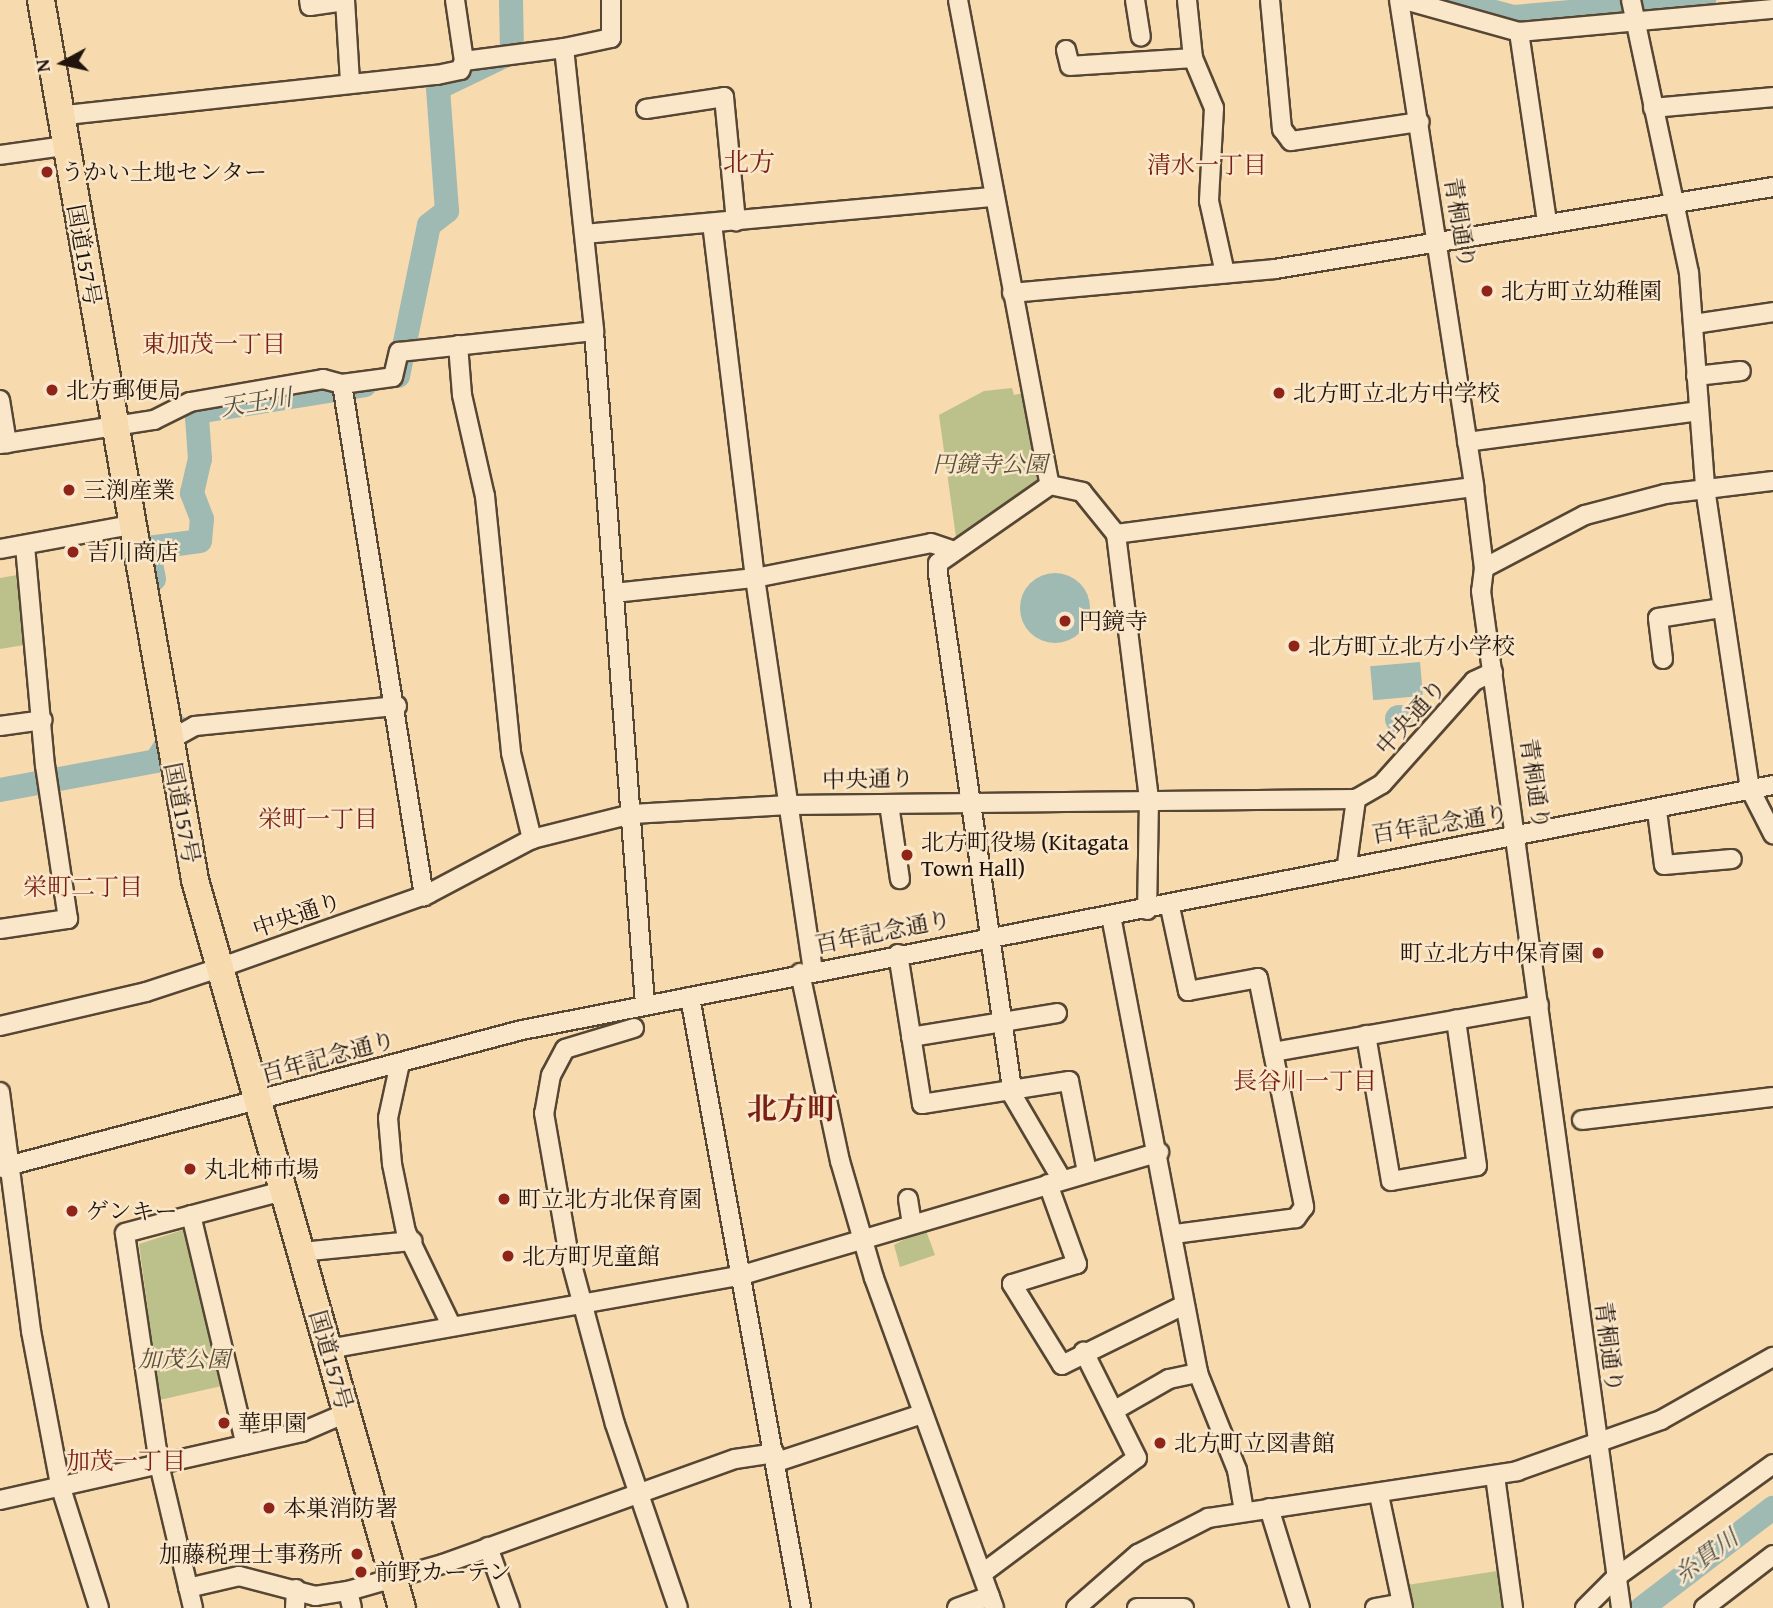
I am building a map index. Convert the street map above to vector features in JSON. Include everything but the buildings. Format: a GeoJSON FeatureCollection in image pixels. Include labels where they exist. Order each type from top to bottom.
{"type":"FeatureCollection","features":[{"type":"Feature","properties":{"kind":"highway","name":"国道157号"},"geometry":{"type":"LineString","coordinates":[[41,0],[57,116],[65,146],[168,741],[219,968],[259,1100],[402,1608]]}},
{"type":"Feature","properties":{"kind":"street"},"geometry":{"type":"LineString","coordinates":[[309,0],[310,6],[345,1],[350,82]]}},
{"type":"Feature","properties":{"kind":"street"},"geometry":{"type":"LineString","coordinates":[[57,116],[350,82],[437,75],[460,70],[464,61],[455,0]]}},
{"type":"Feature","properties":{"kind":"street"},"geometry":{"type":"LineString","coordinates":[[464,61],[564,48],[611,38],[611,0]]}},
{"type":"Feature","properties":{"kind":"street"},"geometry":{"type":"LineString","coordinates":[[958,0],[993,197],[1050,485]]}},
{"type":"Feature","properties":{"kind":"street"},"geometry":{"type":"LineString","coordinates":[[1135,0],[1141,37]]}},
{"type":"Feature","properties":{"kind":"street"},"geometry":{"type":"LineString","coordinates":[[1187,0],[1194,58],[1214,108],[1209,201],[1225,273]]}},
{"type":"Feature","properties":{"kind":"street"},"geometry":{"type":"LineString","coordinates":[[1270,0],[1282,129],[1291,141],[1420,122]]}},
{"type":"Feature","properties":{"kind":"street","name":"青桐通り"},"geometry":{"type":"LineString","coordinates":[[1399,0],[1420,122],[1474,487],[1484,568],[1481,591],[1517,837],[1621,1608]]}},
{"type":"Feature","properties":{"kind":"street"},"geometry":{"type":"LineString","coordinates":[[1405,0],[1519,32],[1773,9]]}},
{"type":"Feature","properties":{"kind":"street"},"geometry":{"type":"LineString","coordinates":[[1632,0],[1694,324],[1705,488],[1751,789],[1767,813],[1773,834]]}},
{"type":"Feature","properties":{"kind":"street"},"geometry":{"type":"LineString","coordinates":[[1519,32],[1547,222]]}},
{"type":"Feature","properties":{"kind":"street"},"geometry":{"type":"LineString","coordinates":[[564,48],[594,331],[645,1005]]}},
{"type":"Feature","properties":{"kind":"street"},"geometry":{"type":"LineString","coordinates":[[1066,50],[1070,66],[1194,58]]}},
{"type":"Feature","properties":{"kind":"street"},"geometry":{"type":"LineString","coordinates":[[646,109],[724,97],[736,221]]}},
{"type":"Feature","properties":{"kind":"street"},"geometry":{"type":"LineString","coordinates":[[1653,108],[1773,97]]}},
{"type":"Feature","properties":{"kind":"street"},"geometry":{"type":"LineString","coordinates":[[0,155],[65,146]]}},
{"type":"Feature","properties":{"kind":"street"},"geometry":{"type":"LineString","coordinates":[[1012,293],[1225,273],[1773,187]]}},
{"type":"Feature","properties":{"kind":"street"},"geometry":{"type":"LineString","coordinates":[[585,234],[993,197]]}},
{"type":"Feature","properties":{"kind":"street"},"geometry":{"type":"LineString","coordinates":[[712,223],[755,578],[789,805],[807,971],[862,1236],[922,1414],[992,1602],[957,1608]]}},
{"type":"Feature","properties":{"kind":"street"},"geometry":{"type":"LineString","coordinates":[[1694,324],[1773,312]]}},
{"type":"Feature","properties":{"kind":"street"},"geometry":{"type":"LineString","coordinates":[[0,400],[3,444],[154,420],[190,401],[323,379],[342,384],[393,377],[399,352],[594,331]]}},
{"type":"Feature","properties":{"kind":"street"},"geometry":{"type":"LineString","coordinates":[[458,345],[462,396],[485,496],[511,753],[532,839]]}},
{"type":"Feature","properties":{"kind":"street"},"geometry":{"type":"LineString","coordinates":[[1696,376],[1741,371]]}},
{"type":"Feature","properties":{"kind":"street"},"geometry":{"type":"LineString","coordinates":[[342,384],[397,706],[424,895]]}},
{"type":"Feature","properties":{"kind":"street"},"geometry":{"type":"LineString","coordinates":[[1467,442],[1698,411]]}},
{"type":"Feature","properties":{"kind":"street"},"geometry":{"type":"LineString","coordinates":[[1502,730],[1504,694],[1484,568],[1585,515],[1705,488],[1773,481]]}},
{"type":"Feature","properties":{"kind":"street"},"geometry":{"type":"LineString","coordinates":[[1147,910],[1149,799],[1116,534],[1082,492],[1050,485],[938,563],[968,802],[1012,1090],[1055,1182],[1077,1264],[1013,1284],[1062,1365],[1184,1305]]}},
{"type":"Feature","properties":{"kind":"street"},"geometry":{"type":"LineString","coordinates":[[1116,534],[1474,487]]}},
{"type":"Feature","properties":{"kind":"street"},"geometry":{"type":"LineString","coordinates":[[0,549],[131,525]]}},
{"type":"Feature","properties":{"kind":"street"},"geometry":{"type":"LineString","coordinates":[[614,593],[755,578],[931,543],[954,551]]}},
{"type":"Feature","properties":{"kind":"street"},"geometry":{"type":"LineString","coordinates":[[0,929],[68,919],[43,720],[25,545]]}},
{"type":"Feature","properties":{"kind":"street"},"geometry":{"type":"LineString","coordinates":[[1663,659],[1658,618],[1722,608]]}},
{"type":"Feature","properties":{"kind":"street","name":"中央通り"},"geometry":{"type":"LineString","coordinates":[[0,1026],[219,968],[424,895],[532,839],[632,814],[789,805],[1149,799],[1296,804],[1356,799],[1382,784],[1474,681],[1493,672]]}},
{"type":"Feature","properties":{"kind":"street"},"geometry":{"type":"LineString","coordinates":[[168,741],[195,726],[397,706]]}},
{"type":"Feature","properties":{"kind":"street"},"geometry":{"type":"LineString","coordinates":[[0,726],[43,720]]}},
{"type":"Feature","properties":{"kind":"street","name":"百年記念通り"},"geometry":{"type":"LineString","coordinates":[[5,1167],[400,1063],[645,1005],[987,937],[1170,907],[1347,864],[1517,837],[1657,811],[1773,785]]}},
{"type":"Feature","properties":{"kind":"street"},"geometry":{"type":"LineString","coordinates":[[1347,864],[1356,799]]}},
{"type":"Feature","properties":{"kind":"street"},"geometry":{"type":"LineString","coordinates":[[889,804],[900,879]]}},
{"type":"Feature","properties":{"kind":"street"},"geometry":{"type":"LineString","coordinates":[[1657,811],[1664,865],[1732,859]]}},
{"type":"Feature","properties":{"kind":"street"},"geometry":{"type":"LineString","coordinates":[[1170,907],[1188,991],[1258,978],[1302,1214],[1175,1234]]}},
{"type":"Feature","properties":{"kind":"street"},"geometry":{"type":"LineString","coordinates":[[1111,916],[1175,1234],[1184,1305],[1198,1373],[1237,1470],[1244,1511]]}},
{"type":"Feature","properties":{"kind":"street"},"geometry":{"type":"LineString","coordinates":[[898,954],[922,1104],[1069,1081],[1087,1172]]}},
{"type":"Feature","properties":{"kind":"street"},"geometry":{"type":"LineString","coordinates":[[690,997],[776,1457],[801,1608]]}},
{"type":"Feature","properties":{"kind":"street"},"geometry":{"type":"LineString","coordinates":[[1273,1052],[1539,1005]]}},
{"type":"Feature","properties":{"kind":"street"},"geometry":{"type":"LineString","coordinates":[[911,1037],[1058,1013]]}},
{"type":"Feature","properties":{"kind":"street"},"geometry":{"type":"LineString","coordinates":[[1366,1035],[1391,1181],[1477,1166],[1456,1020]]}},
{"type":"Feature","properties":{"kind":"street"},"geometry":{"type":"LineString","coordinates":[[634,1028],[565,1049],[547,1090],[544,1113],[584,1305],[637,1494],[678,1608]]}},
{"type":"Feature","properties":{"kind":"street"},"geometry":{"type":"LineString","coordinates":[[400,1063],[389,1130],[412,1241],[450,1323]]}},
{"type":"Feature","properties":{"kind":"street"},"geometry":{"type":"LineString","coordinates":[[0,1092],[5,1167],[60,1485],[99,1608]]}},
{"type":"Feature","properties":{"kind":"street"},"geometry":{"type":"LineString","coordinates":[[1582,1119],[1773,1097]]}},
{"type":"Feature","properties":{"kind":"street"},"geometry":{"type":"LineString","coordinates":[[328,1349],[450,1323],[584,1305],[742,1275],[862,1236],[1158,1152]]}},
{"type":"Feature","properties":{"kind":"street"},"geometry":{"type":"LineString","coordinates":[[193,1608],[159,1464],[125,1233],[284,1191]]}},
{"type":"Feature","properties":{"kind":"street"},"geometry":{"type":"LineString","coordinates":[[908,1199],[912,1223]]}},
{"type":"Feature","properties":{"kind":"street"},"geometry":{"type":"LineString","coordinates":[[191,1215],[246,1445]]}},
{"type":"Feature","properties":{"kind":"street"},"geometry":{"type":"LineString","coordinates":[[301,1252],[412,1241]]}},
{"type":"Feature","properties":{"kind":"street"},"geometry":{"type":"LineString","coordinates":[[983,1573],[1137,1458],[1084,1352]]}},
{"type":"Feature","properties":{"kind":"street"},"geometry":{"type":"LineString","coordinates":[[1076,1608],[1103,1581],[1174,1532],[1244,1511],[1379,1495],[1495,1476],[1597,1445],[1661,1420],[1773,1357]]}},
{"type":"Feature","properties":{"kind":"street"},"geometry":{"type":"LineString","coordinates":[[1115,1410],[1169,1379],[1198,1373]]}},
{"type":"Feature","properties":{"kind":"street"},"geometry":{"type":"LineString","coordinates":[[0,1500],[246,1445],[346,1413]]}},
{"type":"Feature","properties":{"kind":"street"},"geometry":{"type":"LineString","coordinates":[[188,1588],[239,1576],[315,1596],[350,1599],[393,1578],[735,1459],[776,1457],[922,1414]]}},
{"type":"Feature","properties":{"kind":"street"},"geometry":{"type":"LineString","coordinates":[[1584,1608],[1615,1578],[1773,1465]]}},
{"type":"Feature","properties":{"kind":"street"},"geometry":{"type":"LineString","coordinates":[[1495,1476],[1513,1608]]}},
{"type":"Feature","properties":{"kind":"street"},"geometry":{"type":"LineString","coordinates":[[1376,1608],[1403,1605],[1379,1495]]}},
{"type":"Feature","properties":{"kind":"street"},"geometry":{"type":"LineString","coordinates":[[1269,1508],[1300,1608]]}},
{"type":"Feature","properties":{"kind":"street"},"geometry":{"type":"LineString","coordinates":[[488,1547],[510,1608]]}},
{"type":"Feature","properties":{"kind":"street"},"geometry":{"type":"LineString","coordinates":[[1703,1608],[1773,1555]]}},
{"type":"Feature","properties":{"kind":"street"},"geometry":{"type":"LineString","coordinates":[[295,1608],[296,1589]]}},
{"type":"Feature","properties":{"kind":"street"},"geometry":{"type":"LineString","coordinates":[[1137,1608],[1184,1608]]}},
{"type":"Feature","properties":{"kind":"green space","name":"円鏡寺公園"},"geometry":{"type":"Polygon","coordinates":[[[1012,388],[1014,395],[1024,393],[1038,486],[973,535],[956,537],[939,415],[984,391],[1012,388]]]}},
{"type":"Feature","properties":{"kind":"green space"},"geometry":{"type":"Polygon","coordinates":[[[23,574],[30,644],[0,649],[0,578],[23,574]]]}},
{"type":"Feature","properties":{"kind":"green space","name":"加茂公園"},"geometry":{"type":"Polygon","coordinates":[[[189,1228],[226,1385],[155,1401],[141,1313],[148,1311],[139,1244],[189,1228]]]}},
{"type":"Feature","properties":{"kind":"green space"},"geometry":{"type":"Polygon","coordinates":[[[925,1228],[935,1255],[900,1267],[894,1245],[925,1228]]]}},
{"type":"Feature","properties":{"kind":"green space"},"geometry":{"type":"Polygon","coordinates":[[[1497,1571],[1504,1608],[1410,1608],[1407,1585],[1497,1571]]]}},
{"type":"Feature","properties":{"kind":"water"},"geometry":{"type":"Polygon","coordinates":[[[1048,573],[1062,573],[1075,578],[1085,588],[1090,608],[1085,628],[1075,638],[1062,643],[1048,643],[1035,638],[1025,628],[1020,615],[1020,601],[1025,588],[1035,578],[1048,573]]]}},
{"type":"Feature","properties":{"kind":"water"},"geometry":{"type":"Polygon","coordinates":[[[1420,662],[1423,696],[1373,700],[1370,666],[1420,662]]]}},
{"type":"Feature","properties":{"kind":"water"},"geometry":{"type":"Polygon","coordinates":[[[1399,705],[1409,709],[1413,719],[1409,729],[1399,733],[1389,729],[1385,719],[1389,709],[1399,705]]]}},
{"type":"Feature","properties":{"kind":"waterway","name":"天王川"},"geometry":{"type":"LineString","coordinates":[[398,376],[429,225],[447,211],[438,88],[512,52],[511,0]]}},
{"type":"Feature","properties":{"kind":"waterway","name":"天王川"},"geometry":{"type":"LineString","coordinates":[[1449,0],[1514,17],[1704,0]]}},
{"type":"Feature","properties":{"kind":"waterway","name":"天王川"},"geometry":{"type":"LineString","coordinates":[[154,579],[148,548],[200,541],[202,519],[192,493],[200,459],[197,417],[203,411],[365,385]]}},
{"type":"Feature","properties":{"kind":"waterway","name":"天王川"},"geometry":{"type":"LineString","coordinates":[[0,790],[156,761],[178,727]]}},
{"type":"Feature","properties":{"kind":"waterway","name":"糸貫川"},"geometry":{"type":"LineString","coordinates":[[1642,1608],[1773,1508]]}},
{"type":"Feature","properties":{"kind":"place","name":"うかい土地センター"},"geometry":{"type":"Point","coordinates":[47,172]}},
{"type":"Feature","properties":{"kind":"place","name":"北方町立幼稚園"},"geometry":{"type":"Point","coordinates":[1487,291]}},
{"type":"Feature","properties":{"kind":"place","name":"北方郵便局"},"geometry":{"type":"Point","coordinates":[52,390]}},
{"type":"Feature","properties":{"kind":"place","name":"北方町立北方中学校"},"geometry":{"type":"Point","coordinates":[1279,393]}},
{"type":"Feature","properties":{"kind":"place","name":"三渕産業"},"geometry":{"type":"Point","coordinates":[69,490]}},
{"type":"Feature","properties":{"kind":"place","name":"吉川商店"},"geometry":{"type":"Point","coordinates":[73,552]}},
{"type":"Feature","properties":{"kind":"place","name":"円鏡寺"},"geometry":{"type":"Point","coordinates":[1065,621]}},
{"type":"Feature","properties":{"kind":"place","name":"北方町立北方小学校"},"geometry":{"type":"Point","coordinates":[1294,646]}},
{"type":"Feature","properties":{"kind":"place","name":"北方町役場 (Kitagata Town Hall)"},"geometry":{"type":"Point","coordinates":[907,855]}},
{"type":"Feature","properties":{"kind":"place","name":"町立北方中保育園"},"geometry":{"type":"Point","coordinates":[1598,953]}},
{"type":"Feature","properties":{"kind":"place","name":"丸北柿市場"},"geometry":{"type":"Point","coordinates":[190,1169]}},
{"type":"Feature","properties":{"kind":"place","name":"町立北方北保育園"},"geometry":{"type":"Point","coordinates":[504,1199]}},
{"type":"Feature","properties":{"kind":"place","name":"ゲンキー"},"geometry":{"type":"Point","coordinates":[72,1211]}},
{"type":"Feature","properties":{"kind":"place","name":"北方町児童館"},"geometry":{"type":"Point","coordinates":[508,1256]}},
{"type":"Feature","properties":{"kind":"place","name":"華甲園"},"geometry":{"type":"Point","coordinates":[224,1423]}},
{"type":"Feature","properties":{"kind":"place","name":"北方町立図書館"},"geometry":{"type":"Point","coordinates":[1160,1443]}},
{"type":"Feature","properties":{"kind":"place","name":"本巣消防署"},"geometry":{"type":"Point","coordinates":[269,1508]}},
{"type":"Feature","properties":{"kind":"place","name":"加藤税理士事務所"},"geometry":{"type":"Point","coordinates":[357,1554]}},
{"type":"Feature","properties":{"kind":"place","name":"前野カーテン"},"geometry":{"type":"Point","coordinates":[361,1572]}},
{"type":"Feature","properties":{"kind":"district","name":"北方"},"geometry":{"type":"Point","coordinates":[749,162]}},
{"type":"Feature","properties":{"kind":"district","name":"清水一丁目"},"geometry":{"type":"Point","coordinates":[1207,165]}},
{"type":"Feature","properties":{"kind":"district","name":"東加茂一丁目"},"geometry":{"type":"Point","coordinates":[214,344]}},
{"type":"Feature","properties":{"kind":"district","name":"栄町一丁目"},"geometry":{"type":"Point","coordinates":[318,819]}},
{"type":"Feature","properties":{"kind":"district","name":"栄町二丁目"},"geometry":{"type":"Point","coordinates":[83,887]}},
{"type":"Feature","properties":{"kind":"district","name":"長谷川一丁目"},"geometry":{"type":"Point","coordinates":[1305,1081]}},
{"type":"Feature","properties":{"kind":"district","name":"北方町"},"geometry":{"type":"Point","coordinates":[792,1108]}},
{"type":"Feature","properties":{"kind":"district","name":"加茂一丁目"},"geometry":{"type":"Point","coordinates":[126,1461]}}]}
